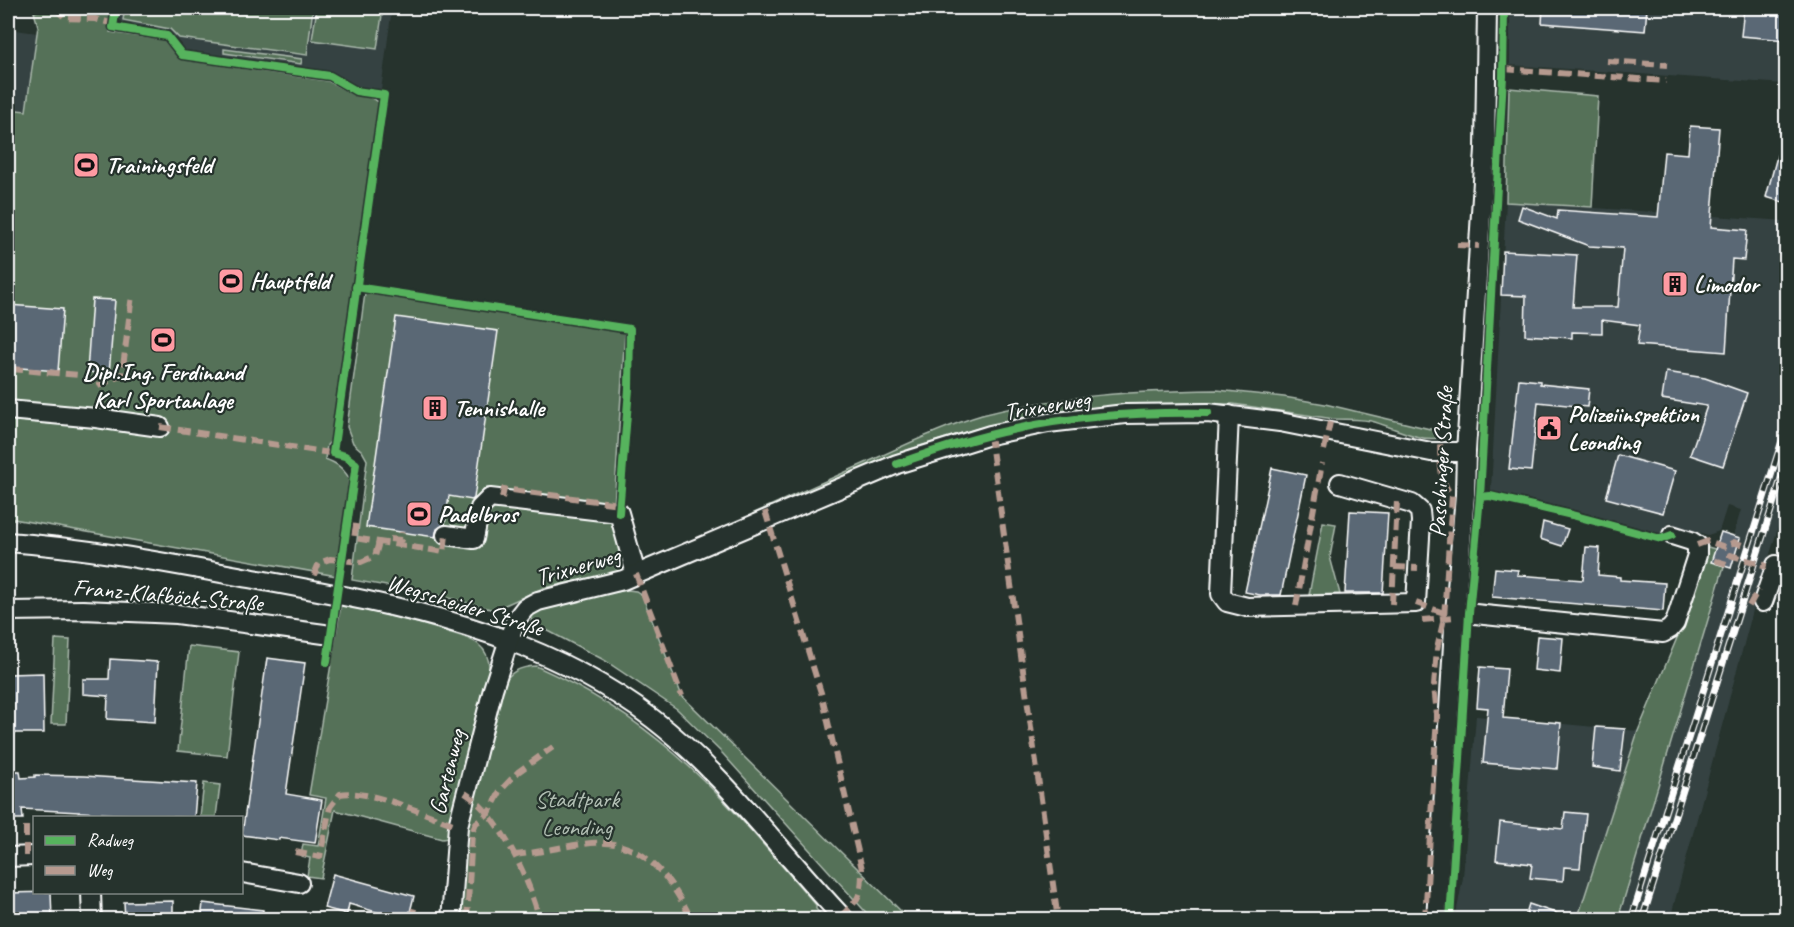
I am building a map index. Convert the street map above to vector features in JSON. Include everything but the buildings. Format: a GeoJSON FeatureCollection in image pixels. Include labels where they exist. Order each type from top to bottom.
{"type":"FeatureCollection","features":[{"type":"Feature","properties":{"kind":"street","name":"Paschinger Straße"},"geometry":{"type":"LineString","coordinates":[[1436,920],[1455,612],[1465,495],[1485,149],[1487,8]]}},
{"type":"Feature","properties":{"kind":"street"},"geometry":{"type":"LineString","coordinates":[[8,410],[96,418],[160,427]]}},
{"type":"Feature","properties":{"kind":"street","name":"Trixnerweg"},"geometry":{"type":"LineString","coordinates":[[508,639],[517,618],[525,608],[538,601],[605,585],[636,574],[897,464],[990,435],[1048,423],[1154,412],[1229,415],[1280,422],[1431,452],[1466,452]]}},
{"type":"Feature","properties":{"kind":"street"},"geometry":{"type":"LineString","coordinates":[[1229,415],[1221,594],[1227,602],[1247,607],[1416,603],[1420,511],[1412,504],[1340,483]]}},
{"type":"Feature","properties":{"kind":"street"},"geometry":{"type":"LineString","coordinates":[[446,535],[474,539],[480,508],[490,498],[619,513],[636,574]]}},
{"type":"Feature","properties":{"kind":"street"},"geometry":{"type":"LineString","coordinates":[[1455,612],[1662,633],[1675,623],[1697,555],[1697,545],[1672,535]]}},
{"type":"Feature","properties":{"kind":"street","name":"Wegscheider Straße"},"geometry":{"type":"LineString","coordinates":[[8,542],[84,550],[364,599],[430,615],[508,639],[547,655],[582,673],[653,719],[687,747],[845,920]]}},
{"type":"Feature","properties":{"kind":"street"},"geometry":{"type":"LineString","coordinates":[[1763,602],[1776,565],[1786,568]]}},
{"type":"Feature","properties":{"kind":"street","name":"Franz-Klafböck-Straße"},"geometry":{"type":"LineString","coordinates":[[8,610],[177,614],[324,634]]}},
{"type":"Feature","properties":{"kind":"street","name":"Gartenweg"},"geometry":{"type":"LineString","coordinates":[[451,920],[458,826],[508,639]]}},
{"type":"Feature","properties":{"kind":"street"},"geometry":{"type":"LineString","coordinates":[[8,857],[33,856]]}},
{"type":"Feature","properties":{"kind":"street"},"geometry":{"type":"LineString","coordinates":[[243,873],[299,883]]}},
{"type":"Feature","properties":{"kind":"street"},"geometry":{"type":"LineString","coordinates":[[91,894],[92,920]]}},
{"type":"Feature","properties":{"kind":"shaded area"},"geometry":{"type":"Polygon","coordinates":[[[122,8],[392,8],[381,90],[356,86],[331,73],[185,50],[169,31],[124,23],[120,20],[122,8]]]}},
{"type":"Feature","properties":{"kind":"shaded area"},"geometry":{"type":"Polygon","coordinates":[[[1510,8],[1786,8],[1786,84],[1510,65],[1510,8]]]}},
{"type":"Feature","properties":{"kind":"shaded area"},"geometry":{"type":"Polygon","coordinates":[[[8,29],[37,33],[26,111],[8,109],[8,29]]]}},
{"type":"Feature","properties":{"kind":"shaded area"},"geometry":{"type":"Polygon","coordinates":[[[1506,202],[1786,221],[1786,502],[1756,599],[1670,919],[1618,919],[1741,510],[1727,506],[1719,531],[1708,535],[1668,523],[1663,534],[1571,509],[1491,491],[1506,202]]]}},
{"type":"Feature","properties":{"kind":"shaded area"},"geometry":{"type":"Polygon","coordinates":[[[1476,716],[1638,731],[1577,919],[1455,920],[1463,878],[1476,716]]]}},
{"type":"Feature","properties":{"kind":"green space","name":"Dipl.Ing. Ferdinand Karl Sportanlage"},"geometry":{"type":"Polygon","coordinates":[[[50,8],[64,8],[68,12],[74,8],[113,8],[110,32],[164,40],[180,59],[328,81],[355,95],[369,97],[379,102],[334,431],[327,445],[325,459],[338,466],[349,478],[337,576],[8,518],[8,109],[26,111],[38,26],[34,12],[50,8]]]}},
{"type":"Feature","properties":{"kind":"green space"},"geometry":{"type":"Polygon","coordinates":[[[125,8],[313,8],[307,55],[179,38],[170,29],[123,20],[125,8]]]}},
{"type":"Feature","properties":{"kind":"green space"},"geometry":{"type":"Polygon","coordinates":[[[317,8],[383,8],[377,49],[312,40],[317,8]]]}},
{"type":"Feature","properties":{"kind":"green space"},"geometry":{"type":"Polygon","coordinates":[[[224,49],[302,59],[301,64],[224,53],[224,49]]]}},
{"type":"Feature","properties":{"kind":"green space"},"geometry":{"type":"Polygon","coordinates":[[[1509,88],[1598,96],[1592,207],[1506,202],[1509,88]]]}},
{"type":"Feature","properties":{"kind":"green space"},"geometry":{"type":"Polygon","coordinates":[[[365,293],[625,331],[613,522],[623,563],[622,569],[616,573],[543,588],[494,610],[438,595],[352,580],[367,460],[362,451],[353,443],[347,427],[365,293]]]}},
{"type":"Feature","properties":{"kind":"green space"},"geometry":{"type":"Polygon","coordinates":[[[1217,390],[1325,404],[1434,430],[1438,438],[1414,436],[1371,421],[1334,419],[1233,404],[1186,403],[1089,408],[1034,416],[979,428],[910,449],[752,514],[918,439],[982,415],[1040,403],[1099,395],[1217,390]]]}},
{"type":"Feature","properties":{"kind":"green space"},"geometry":{"type":"Polygon","coordinates":[[[1323,522],[1336,524],[1330,557],[1340,594],[1309,595],[1323,522]]]}},
{"type":"Feature","properties":{"kind":"green space"},"geometry":{"type":"Polygon","coordinates":[[[1708,547],[1728,553],[1618,919],[1577,920],[1638,731],[1682,626],[1704,553],[1708,547]]]}},
{"type":"Feature","properties":{"kind":"green space"},"geometry":{"type":"Polygon","coordinates":[[[628,590],[642,595],[682,696],[909,919],[872,919],[723,754],[677,709],[604,660],[531,622],[538,610],[556,602],[628,590]]]}},
{"type":"Feature","properties":{"kind":"green space"},"geometry":{"type":"Polygon","coordinates":[[[341,605],[408,620],[471,640],[478,644],[486,654],[489,661],[489,673],[448,838],[442,839],[335,810],[321,878],[307,876],[310,858],[301,856],[303,844],[318,846],[326,798],[309,795],[341,605]]]}},
{"type":"Feature","properties":{"kind":"green space"},"geometry":{"type":"Polygon","coordinates":[[[55,639],[70,640],[66,724],[51,724],[55,639]]]}},
{"type":"Feature","properties":{"kind":"green space"},"geometry":{"type":"Polygon","coordinates":[[[189,646],[239,652],[227,756],[178,751],[189,646]]]}},
{"type":"Feature","properties":{"kind":"green space","name":"Stadtpark Leonding"},"geometry":{"type":"Polygon","coordinates":[[[536,666],[609,705],[675,754],[713,789],[748,827],[816,905],[816,909],[825,919],[460,920],[462,838],[500,686],[515,671],[536,666]]]}},
{"type":"Feature","properties":{"kind":"green space"},"geometry":{"type":"Polygon","coordinates":[[[204,783],[220,785],[216,816],[200,816],[204,783]]]}},
{"type":"Feature","properties":{"kind":"railway"},"geometry":{"type":"LineString","coordinates":[[1631,920],[1786,428]]}},
{"type":"Feature","properties":{"kind":"railway"},"geometry":{"type":"LineString","coordinates":[[1642,920],[1786,463]]}},
{"type":"Feature","properties":{"kind":"marked path"},"geometry":{"type":"LineString","coordinates":[[55,8],[65,18],[95,19],[114,24]]}},
{"type":"Feature","properties":{"kind":"marked path"},"geometry":{"type":"LineString","coordinates":[[1607,61],[1667,65]]}},
{"type":"Feature","properties":{"kind":"marked path"},"geometry":{"type":"LineString","coordinates":[[1504,69],[1666,81]]}},
{"type":"Feature","properties":{"kind":"marked path"},"geometry":{"type":"LineString","coordinates":[[1457,245],[1479,246]]}},
{"type":"Feature","properties":{"kind":"marked path"},"geometry":{"type":"LineString","coordinates":[[98,386],[122,375],[132,295]]}},
{"type":"Feature","properties":{"kind":"marked path"},"geometry":{"type":"LineString","coordinates":[[11,369],[79,375]]}},
{"type":"Feature","properties":{"kind":"marked path"},"geometry":{"type":"LineString","coordinates":[[1324,450],[1330,422]]}},
{"type":"Feature","properties":{"kind":"marked path"},"geometry":{"type":"LineString","coordinates":[[160,427],[337,454]]}},
{"type":"Feature","properties":{"kind":"marked path"},"geometry":{"type":"LineString","coordinates":[[990,435],[1058,920]]}},
{"type":"Feature","properties":{"kind":"marked path"},"geometry":{"type":"LineString","coordinates":[[1425,920],[1437,715],[1434,686],[1437,649],[1444,618],[1452,495],[1442,477],[1440,441]]}},
{"type":"Feature","properties":{"kind":"marked path"},"geometry":{"type":"LineString","coordinates":[[1296,606],[1322,463]]}},
{"type":"Feature","properties":{"kind":"marked path"},"geometry":{"type":"LineString","coordinates":[[502,498],[504,489],[619,504]]}},
{"type":"Feature","properties":{"kind":"marked path"},"geometry":{"type":"LineString","coordinates":[[1392,604],[1397,500]]}},
{"type":"Feature","properties":{"kind":"marked path"},"geometry":{"type":"LineString","coordinates":[[765,511],[822,696],[862,869],[860,893],[850,908],[837,920]]}},
{"type":"Feature","properties":{"kind":"marked path"},"geometry":{"type":"LineString","coordinates":[[356,524],[354,538],[444,552],[446,535]]}},
{"type":"Feature","properties":{"kind":"marked path"},"geometry":{"type":"LineString","coordinates":[[390,539],[401,540],[402,532]]}},
{"type":"Feature","properties":{"kind":"marked path"},"geometry":{"type":"LineString","coordinates":[[1697,545],[1708,541],[1725,547],[1734,542],[1742,545]]}},
{"type":"Feature","properties":{"kind":"marked path"},"geometry":{"type":"LineString","coordinates":[[314,575],[319,563],[330,559],[361,562],[375,556],[379,542]]}},
{"type":"Feature","properties":{"kind":"marked path"},"geometry":{"type":"LineString","coordinates":[[1730,557],[1730,555],[1764,565],[1763,569]]}},
{"type":"Feature","properties":{"kind":"marked path"},"geometry":{"type":"LineString","coordinates":[[1718,559],[1717,561],[1727,564],[1728,562]]}},
{"type":"Feature","properties":{"kind":"marked path"},"geometry":{"type":"LineString","coordinates":[[1394,567],[1418,568]]}},
{"type":"Feature","properties":{"kind":"marked path"},"geometry":{"type":"LineString","coordinates":[[636,574],[682,696]]}},
{"type":"Feature","properties":{"kind":"marked path"},"geometry":{"type":"LineString","coordinates":[[1749,606],[1758,590]]}},
{"type":"Feature","properties":{"kind":"marked path"},"geometry":{"type":"LineString","coordinates":[[1416,603],[1444,613]]}},
{"type":"Feature","properties":{"kind":"marked path"},"geometry":{"type":"LineString","coordinates":[[1422,620],[1455,617]]}},
{"type":"Feature","properties":{"kind":"marked path"},"geometry":{"type":"LineString","coordinates":[[467,920],[472,833],[476,823],[489,813],[501,790],[518,772],[553,747]]}},
{"type":"Feature","properties":{"kind":"marked path"},"geometry":{"type":"LineString","coordinates":[[465,793],[478,803],[502,832],[529,886],[540,920]]}},
{"type":"Feature","properties":{"kind":"marked path"},"geometry":{"type":"LineString","coordinates":[[295,852],[320,857],[330,807],[340,794],[366,795],[453,824]]}},
{"type":"Feature","properties":{"kind":"marked path"},"geometry":{"type":"LineString","coordinates":[[26,826],[26,857]]}},
{"type":"Feature","properties":{"kind":"marked path"},"geometry":{"type":"LineString","coordinates":[[514,855],[583,844],[603,843],[621,846],[637,852],[662,873],[692,920]]}},
{"type":"Feature","properties":{"kind":"marked path"},"geometry":{"type":"LineString","coordinates":[[411,920],[415,905]]}},
{"type":"Feature","properties":{"kind":"cycle path"},"geometry":{"type":"LineString","coordinates":[[116,8],[113,27],[167,36],[182,55],[330,76],[356,91],[384,95],[333,453],[345,456],[356,464],[327,662]]}},
{"type":"Feature","properties":{"kind":"cycle path"},"geometry":{"type":"LineString","coordinates":[[1450,920],[1469,613],[1480,497],[1503,76],[1504,8]]}},
{"type":"Feature","properties":{"kind":"cycle path"},"geometry":{"type":"LineString","coordinates":[[356,287],[630,329],[629,389],[619,513]]}},
{"type":"Feature","properties":{"kind":"cycle path"},"geometry":{"type":"LineString","coordinates":[[897,464],[1001,432],[1064,420],[1112,415],[1208,413]]}},
{"type":"Feature","properties":{"kind":"cycle path"},"geometry":{"type":"LineString","coordinates":[[1480,497],[1490,496],[1572,515],[1661,539],[1672,535]]}},
{"type":"Feature","properties":{"kind":"place","name":"Trainingsfeld"},"geometry":{"type":"Point","coordinates":[86,165]}},
{"type":"Feature","properties":{"kind":"place","name":"Hauptfeld"},"geometry":{"type":"Point","coordinates":[231,281]}},
{"type":"Feature","properties":{"kind":"place","name":"Limodor"},"geometry":{"type":"Point","coordinates":[1675,284]}},
{"type":"Feature","properties":{"kind":"place","name":"Dipl.Ing. Ferdinand Karl Sportanlage"},"geometry":{"type":"Point","coordinates":[163,340]}},
{"type":"Feature","properties":{"kind":"place","name":"Tennishalle"},"geometry":{"type":"Point","coordinates":[435,408]}},
{"type":"Feature","properties":{"kind":"place","name":"Polizeiinspektion Leonding"},"geometry":{"type":"Point","coordinates":[1549,428]}},
{"type":"Feature","properties":{"kind":"place","name":"Padelbros"},"geometry":{"type":"Point","coordinates":[419,514]}}]}
